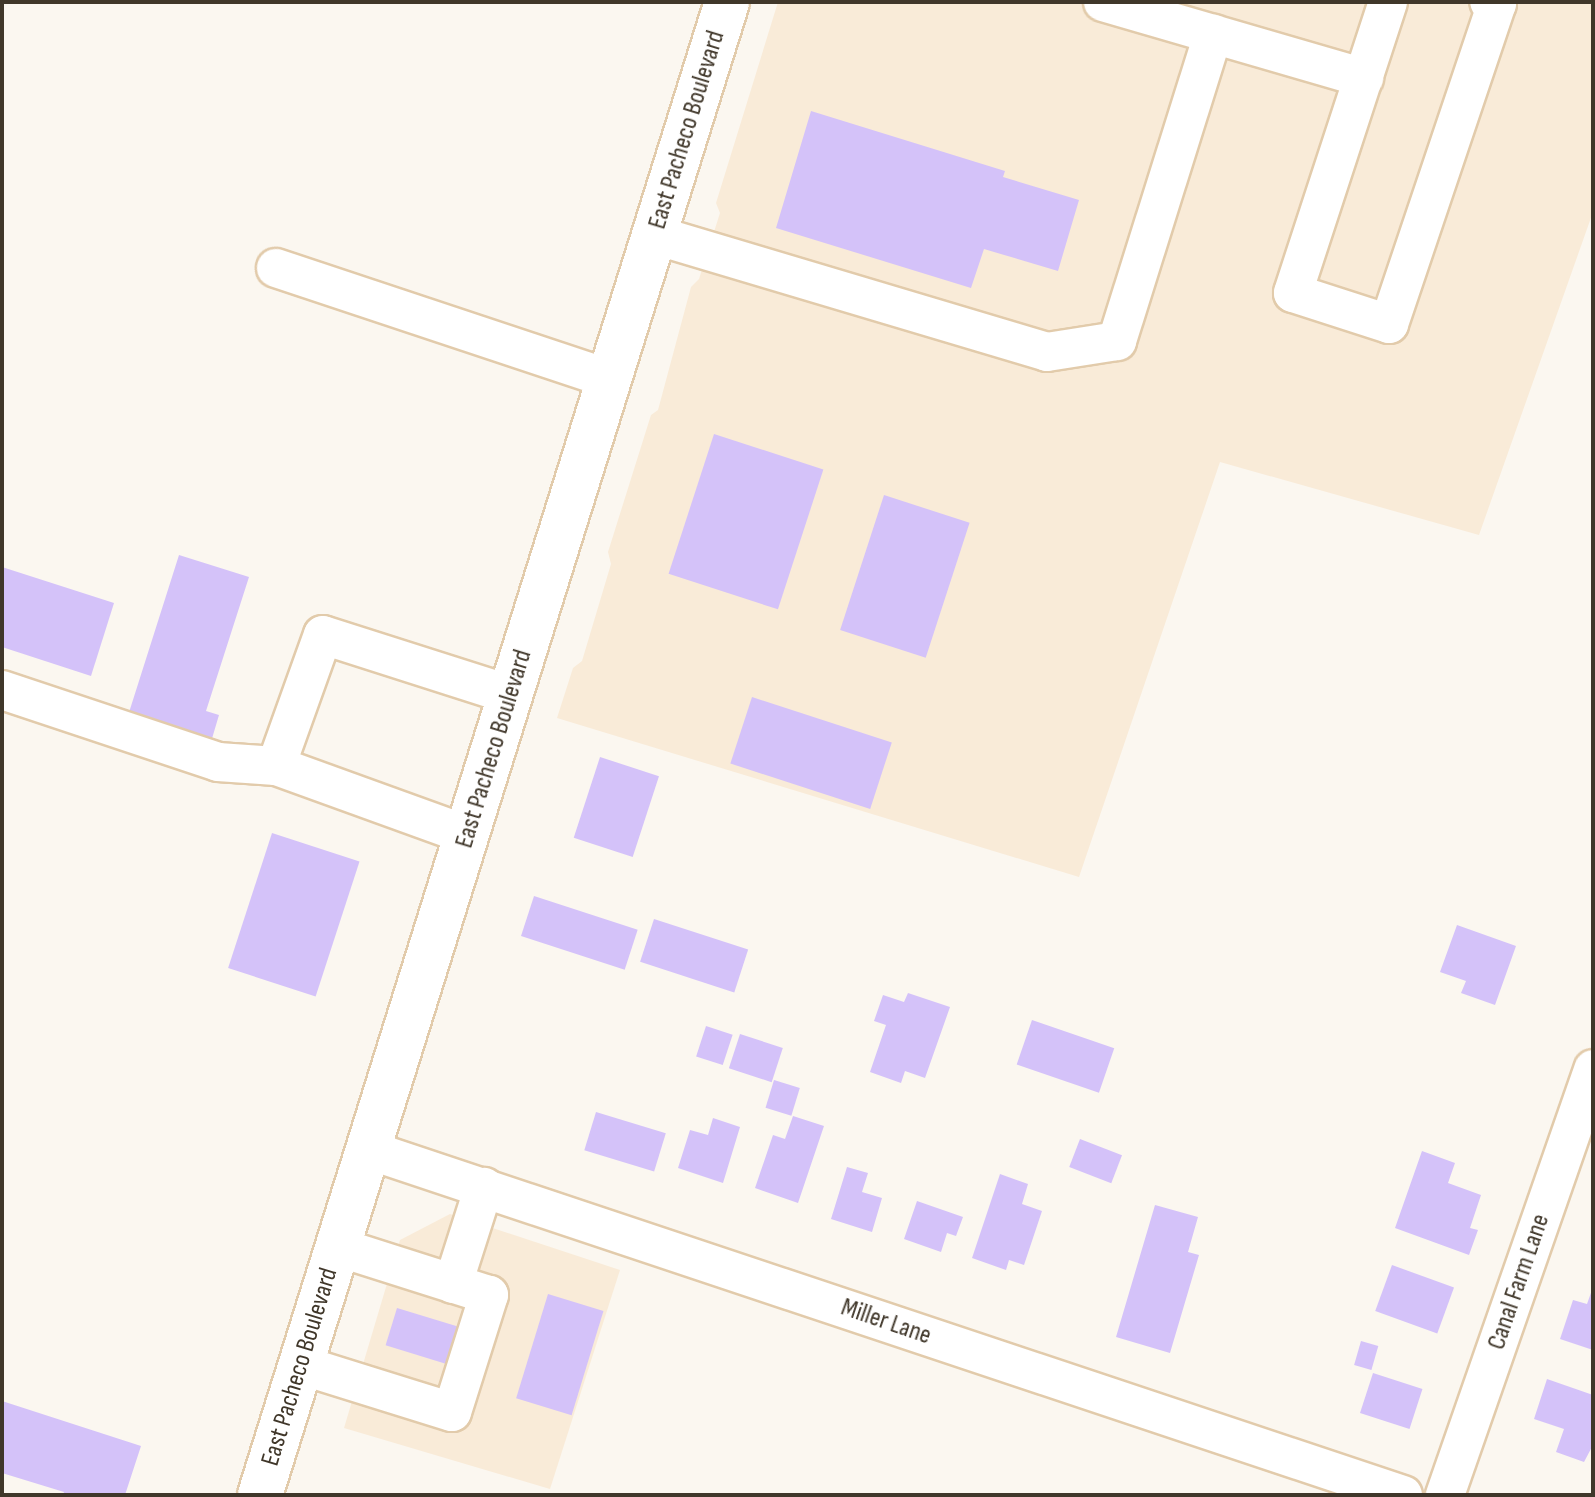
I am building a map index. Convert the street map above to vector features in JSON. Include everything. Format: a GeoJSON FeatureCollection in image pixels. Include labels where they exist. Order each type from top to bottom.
{"type":"FeatureCollection","features":[{"type":"Feature","properties":{"kind":"highway","name":"East Pacheco Boulevard"},"geometry":{"type":"LineString","coordinates":[[260,1495],[727,2]]}},
{"type":"Feature","properties":{"kind":"street"},"geometry":{"type":"LineString","coordinates":[[1103,2],[1364,78]]}},
{"type":"Feature","properties":{"kind":"street"},"geometry":{"type":"LineString","coordinates":[[1388,2],[1293,293],[1389,324],[1497,4],[1489,2]]}},
{"type":"Feature","properties":{"kind":"street"},"geometry":{"type":"LineString","coordinates":[[655,235],[1047,352],[1117,341],[1213,34]]}},
{"type":"Feature","properties":{"kind":"street"},"geometry":{"type":"LineString","coordinates":[[276,268],[609,379]]}},
{"type":"Feature","properties":{"kind":"street"},"geometry":{"type":"LineString","coordinates":[[276,766],[323,635],[511,695]]}},
{"type":"Feature","properties":{"kind":"street"},"geometry":{"type":"LineString","coordinates":[[2,690],[218,762],[276,766],[467,835]]}},
{"type":"Feature","properties":{"kind":"street","name":"Canal Farm Lane"},"geometry":{"type":"LineString","coordinates":[[1445,1495],[1593,1069]]}},
{"type":"Feature","properties":{"kind":"street","name":"Miller Lane"},"geometry":{"type":"LineString","coordinates":[[369,1150],[1403,1495]]}},
{"type":"Feature","properties":{"kind":"street"},"geometry":{"type":"LineString","coordinates":[[453,1284],[484,1187]]}},
{"type":"Feature","properties":{"kind":"street"},"geometry":{"type":"LineString","coordinates":[[301,1365],[452,1412],[489,1295],[338,1247]]}},
{"type":"Feature","properties":{"kind":"shaded area"},"geometry":{"type":"Polygon","coordinates":[[[778,2],[1593,2],[1593,212],[1479,535],[1220,462],[1079,877],[557,718],[573,668],[582,661],[611,564],[608,552],[651,415],[658,410],[691,287],[699,279],[720,213],[716,203],[778,2]]]}},
{"type":"Feature","properties":{"kind":"shaded area"},"geometry":{"type":"Polygon","coordinates":[[[450,1214],[620,1270],[550,1489],[344,1428],[400,1240],[450,1214]]]}},
{"type":"Feature","properties":{"kind":"building"},"geometry":{"type":"Polygon","coordinates":[[[811,111],[1005,171],[1003,177],[1079,200],[1058,271],[984,249],[971,288],[776,228],[811,111]]]}},
{"type":"Feature","properties":{"kind":"building"},"geometry":{"type":"Polygon","coordinates":[[[714,434],[823,470],[778,609],[669,574],[714,434]]]}},
{"type":"Feature","properties":{"kind":"building"},"geometry":{"type":"Polygon","coordinates":[[[884,495],[970,523],[926,658],[840,630],[884,495]]]}},
{"type":"Feature","properties":{"kind":"building"},"geometry":{"type":"Polygon","coordinates":[[[179,555],[249,577],[206,711],[219,715],[208,752],[125,725],[179,555]]]}},
{"type":"Feature","properties":{"kind":"building"},"geometry":{"type":"Polygon","coordinates":[[[2,567],[114,603],[91,676],[2,647],[2,567]]]}},
{"type":"Feature","properties":{"kind":"building"},"geometry":{"type":"Polygon","coordinates":[[[752,697],[892,742],[870,809],[730,764],[752,697]]]}},
{"type":"Feature","properties":{"kind":"building"},"geometry":{"type":"Polygon","coordinates":[[[600,757],[659,776],[633,857],[574,838],[600,757]]]}},
{"type":"Feature","properties":{"kind":"building"},"geometry":{"type":"Polygon","coordinates":[[[272,833],[359,861],[316,996],[228,968],[272,833]]]}},
{"type":"Feature","properties":{"kind":"building"},"geometry":{"type":"Polygon","coordinates":[[[534,896],[638,930],[625,970],[521,936],[534,896]]]}},
{"type":"Feature","properties":{"kind":"building"},"geometry":{"type":"Polygon","coordinates":[[[654,919],[748,950],[734,992],[640,962],[654,919]]]}},
{"type":"Feature","properties":{"kind":"building"},"geometry":{"type":"Polygon","coordinates":[[[1457,925],[1516,946],[1495,1005],[1461,993],[1466,981],[1440,972],[1457,925]]]}},
{"type":"Feature","properties":{"kind":"building"},"geometry":{"type":"Polygon","coordinates":[[[908,993],[950,1007],[925,1078],[905,1071],[901,1083],[870,1072],[886,1025],[874,1021],[883,995],[904,1002],[908,993]]]}},
{"type":"Feature","properties":{"kind":"building"},"geometry":{"type":"Polygon","coordinates":[[[1032,1020],[1114,1048],[1099,1093],[1017,1064],[1032,1020]]]}},
{"type":"Feature","properties":{"kind":"building"},"geometry":{"type":"Polygon","coordinates":[[[706,1026],[733,1035],[723,1065],[696,1056],[706,1026]]]}},
{"type":"Feature","properties":{"kind":"building"},"geometry":{"type":"Polygon","coordinates":[[[740,1034],[783,1048],[772,1082],[729,1068],[740,1034]]]}},
{"type":"Feature","properties":{"kind":"building"},"geometry":{"type":"Polygon","coordinates":[[[774,1080],[800,1088],[791,1116],[766,1108],[774,1080]]]}},
{"type":"Feature","properties":{"kind":"building"},"geometry":{"type":"Polygon","coordinates":[[[596,1112],[666,1133],[654,1172],[584,1150],[596,1112]]]}},
{"type":"Feature","properties":{"kind":"building"},"geometry":{"type":"Polygon","coordinates":[[[793,1116],[824,1126],[798,1203],[755,1188],[773,1135],[785,1139],[793,1116]]]}},
{"type":"Feature","properties":{"kind":"building"},"geometry":{"type":"Polygon","coordinates":[[[713,1118],[740,1127],[723,1183],[678,1168],[690,1130],[708,1135],[713,1118]]]}},
{"type":"Feature","properties":{"kind":"building"},"geometry":{"type":"Polygon","coordinates":[[[1080,1139],[1122,1155],[1111,1183],[1069,1167],[1080,1139]]]}},
{"type":"Feature","properties":{"kind":"building"},"geometry":{"type":"Polygon","coordinates":[[[1422,1151],[1455,1163],[1448,1183],[1481,1195],[1470,1228],[1478,1230],[1469,1255],[1395,1228],[1422,1151]]]}},
{"type":"Feature","properties":{"kind":"building"},"geometry":{"type":"Polygon","coordinates":[[[847,1167],[868,1173],[862,1192],[882,1198],[872,1232],[831,1219],[847,1167]]]}},
{"type":"Feature","properties":{"kind":"building"},"geometry":{"type":"Polygon","coordinates":[[[1000,1174],[1028,1184],[1022,1204],[1042,1211],[1024,1265],[1009,1260],[1006,1270],[972,1258],[1000,1174]]]}},
{"type":"Feature","properties":{"kind":"building"},"geometry":{"type":"Polygon","coordinates":[[[917,1201],[963,1217],[956,1236],[947,1233],[941,1252],[904,1239],[917,1201]]]}},
{"type":"Feature","properties":{"kind":"building"},"geometry":{"type":"Polygon","coordinates":[[[1155,1205],[1198,1217],[1188,1252],[1199,1255],[1170,1353],[1116,1337],[1155,1205]]]}},
{"type":"Feature","properties":{"kind":"building"},"geometry":{"type":"Polygon","coordinates":[[[1392,1265],[1454,1288],[1437,1334],[1375,1311],[1392,1265]]]}},
{"type":"Feature","properties":{"kind":"building"},"geometry":{"type":"Polygon","coordinates":[[[1593,1287],[1593,1350],[1560,1339],[1573,1300],[1587,1304],[1593,1287]]]}},
{"type":"Feature","properties":{"kind":"building"},"geometry":{"type":"Polygon","coordinates":[[[548,1294],[603,1311],[572,1415],[516,1398],[548,1294]]]}},
{"type":"Feature","properties":{"kind":"building"},"geometry":{"type":"Polygon","coordinates":[[[397,1308],[461,1328],[450,1365],[386,1345],[397,1308]]]}},
{"type":"Feature","properties":{"kind":"building"},"geometry":{"type":"Polygon","coordinates":[[[1361,1341],[1378,1346],[1371,1370],[1354,1365],[1361,1341]]]}},
{"type":"Feature","properties":{"kind":"building"},"geometry":{"type":"Polygon","coordinates":[[[1373,1373],[1422,1389],[1409,1429],[1360,1413],[1373,1373]]]}},
{"type":"Feature","properties":{"kind":"building"},"geometry":{"type":"Polygon","coordinates":[[[1547,1379],[1593,1395],[1593,1445],[1584,1462],[1556,1452],[1564,1429],[1534,1419],[1547,1379]]]}},
{"type":"Feature","properties":{"kind":"building"},"geometry":{"type":"Polygon","coordinates":[[[2,1401],[141,1446],[125,1495],[63,1495],[64,1492],[2,1473],[2,1401]]]}}]}
